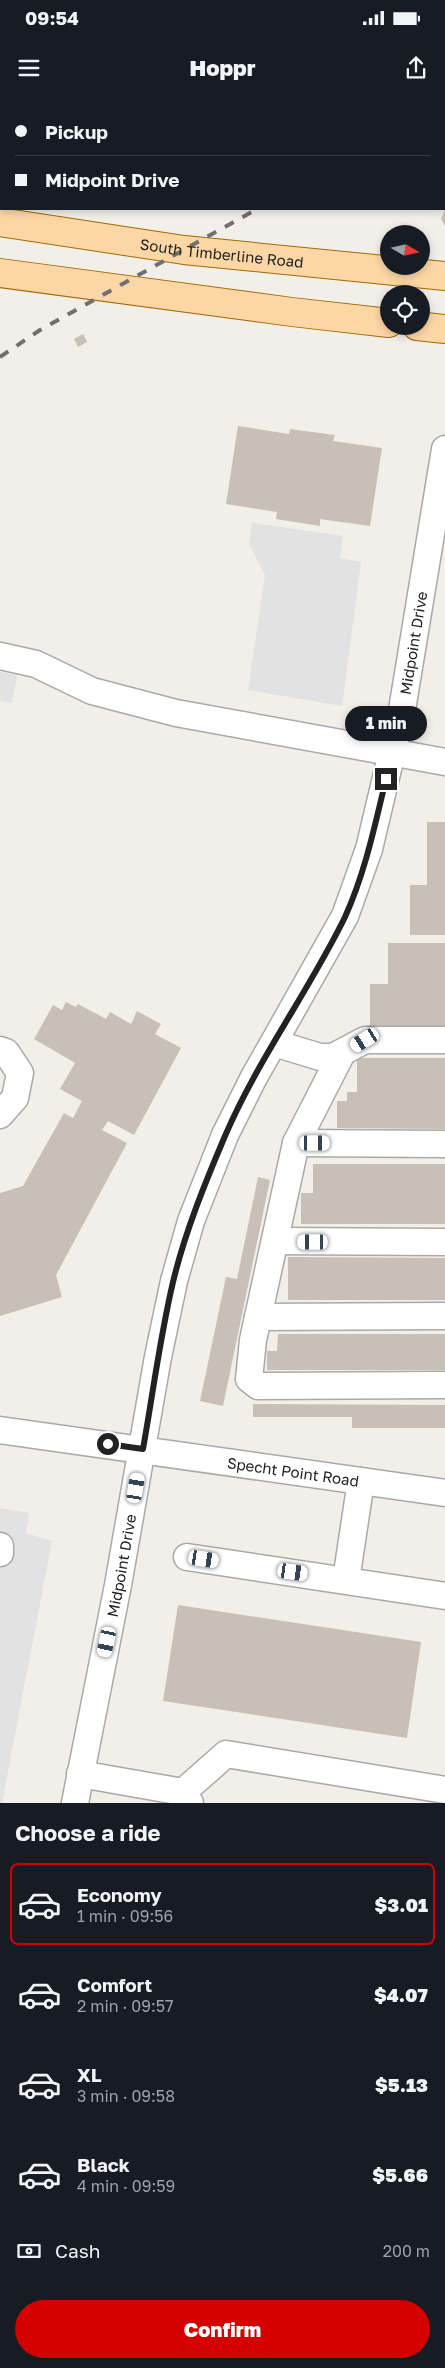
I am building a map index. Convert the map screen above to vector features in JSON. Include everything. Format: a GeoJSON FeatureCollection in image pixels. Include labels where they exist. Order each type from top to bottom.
{"type":"FeatureCollection","features":[{"type":"Feature","properties":{"kind":"main road","name":"South Timberline Road"},"geometry":{"type":"LineString","coordinates":[[0,222],[184,250],[445,276]]}},
{"type":"Feature","properties":{"kind":"main road"},"geometry":{"type":"LineString","coordinates":[[0,273],[380,322]]}},
{"type":"Feature","properties":{"kind":"main road"},"geometry":{"type":"LineString","coordinates":[[430,327],[445,329]]}},
{"type":"Feature","properties":{"kind":"street","name":"Midpoint Drive"},"geometry":{"type":"LineString","coordinates":[[75,1803],[143,1449],[158,1357],[174,1281],[191,1221],[225,1134],[345,916],[369,849],[392,753],[421,597],[445,449]]}},
{"type":"Feature","properties":{"kind":"street"},"geometry":{"type":"LineString","coordinates":[[0,656],[36,664],[92,691],[176,713],[445,762]]}},
{"type":"Feature","properties":{"kind":"street"},"geometry":{"type":"LineString","coordinates":[[274,1043],[320,1057],[341,1055],[365,1040],[445,1040]]}},
{"type":"Feature","properties":{"kind":"street"},"geometry":{"type":"LineString","coordinates":[[0,1050],[6,1052],[20,1073],[15,1098],[0,1114]]}},
{"type":"Feature","properties":{"kind":"street"},"geometry":{"type":"LineString","coordinates":[[341,1055],[296,1143],[258,1317],[249,1379],[258,1386],[445,1385]]}},
{"type":"Feature","properties":{"kind":"street"},"geometry":{"type":"LineString","coordinates":[[296,1143],[445,1144]]}},
{"type":"Feature","properties":{"kind":"street"},"geometry":{"type":"LineString","coordinates":[[275,1242],[445,1242]]}},
{"type":"Feature","properties":{"kind":"street"},"geometry":{"type":"LineString","coordinates":[[258,1317],[445,1316]]}},
{"type":"Feature","properties":{"kind":"street","name":"Specht Point Road"},"geometry":{"type":"LineString","coordinates":[[0,1430],[445,1493]]}},
{"type":"Feature","properties":{"kind":"street"},"geometry":{"type":"LineString","coordinates":[[346,1580],[361,1481]]}},
{"type":"Feature","properties":{"kind":"street"},"geometry":{"type":"LineString","coordinates":[[0,1546],[0,1553]]}},
{"type":"Feature","properties":{"kind":"street"},"geometry":{"type":"LineString","coordinates":[[186,1557],[445,1596]]}},
{"type":"Feature","properties":{"kind":"street"},"geometry":{"type":"LineString","coordinates":[[80,1774],[187,1798],[226,1754],[445,1790]]}},
{"type":"Feature","properties":{"kind":"shaded area"},"geometry":{"type":"Polygon","coordinates":[[[252,523],[343,536],[340,558],[361,562],[342,706],[248,690],[265,575],[249,544],[252,523]]]}},
{"type":"Feature","properties":{"kind":"shaded area"},"geometry":{"type":"Polygon","coordinates":[[[0,672],[17,675],[12,703],[0,701],[0,672]]]}},
{"type":"Feature","properties":{"kind":"shaded area"},"geometry":{"type":"Polygon","coordinates":[[[0,1508],[29,1513],[26,1533],[52,1541],[2,1803],[0,1803],[0,1508]]]}},
{"type":"Feature","properties":{"kind":"building"},"geometry":{"type":"Polygon","coordinates":[[[445,210],[445,210],[445,226],[441,219],[445,210]]]}},
{"type":"Feature","properties":{"kind":"building"},"geometry":{"type":"Polygon","coordinates":[[[83,334],[87,342],[78,347],[74,339],[83,334]]]}},
{"type":"Feature","properties":{"kind":"building"},"geometry":{"type":"Polygon","coordinates":[[[238,426],[289,434],[290,429],[335,435],[333,441],[382,448],[370,526],[320,519],[320,526],[276,519],[277,512],[226,504],[238,426]]]}},
{"type":"Feature","properties":{"kind":"building"},"geometry":{"type":"Polygon","coordinates":[[[427,822],[445,822],[445,935],[410,935],[410,885],[427,885],[427,822]]]}},
{"type":"Feature","properties":{"kind":"building"},"geometry":{"type":"Polygon","coordinates":[[[388,943],[445,943],[445,1026],[370,1026],[370,984],[388,984],[388,943]]]}},
{"type":"Feature","properties":{"kind":"building"},"geometry":{"type":"Polygon","coordinates":[[[66,1002],[76,1007],[78,1004],[106,1019],[110,1012],[131,1024],[137,1011],[161,1024],[155,1034],[181,1048],[134,1135],[108,1121],[102,1130],[127,1143],[56,1275],[62,1297],[0,1316],[0,1193],[23,1186],[64,1113],[73,1118],[82,1101],[60,1089],[75,1063],[34,1039],[53,1005],[62,1010],[66,1002]]]}},
{"type":"Feature","properties":{"kind":"building"},"geometry":{"type":"Polygon","coordinates":[[[357,1058],[445,1058],[445,1129],[337,1128],[337,1101],[347,1101],[347,1092],[357,1092],[357,1058]]]}},
{"type":"Feature","properties":{"kind":"building"},"geometry":{"type":"Polygon","coordinates":[[[313,1164],[445,1164],[445,1224],[301,1224],[301,1193],[313,1193],[313,1164]]]}},
{"type":"Feature","properties":{"kind":"building"},"geometry":{"type":"Polygon","coordinates":[[[258,1177],[270,1180],[223,1406],[200,1401],[226,1277],[237,1279],[258,1177]]]}},
{"type":"Feature","properties":{"kind":"building"},"geometry":{"type":"Polygon","coordinates":[[[288,1257],[445,1258],[445,1300],[288,1300],[288,1257]]]}},
{"type":"Feature","properties":{"kind":"building"},"geometry":{"type":"Polygon","coordinates":[[[278,1334],[445,1334],[445,1370],[267,1370],[267,1351],[277,1351],[278,1334]]]}},
{"type":"Feature","properties":{"kind":"building"},"geometry":{"type":"Polygon","coordinates":[[[253,1404],[445,1405],[445,1428],[352,1428],[352,1417],[253,1417],[253,1404]]]}},
{"type":"Feature","properties":{"kind":"building"},"geometry":{"type":"Polygon","coordinates":[[[178,1605],[421,1642],[407,1738],[163,1701],[178,1605]]]}},
{"type":"Feature","properties":{"kind":"railway"},"geometry":{"type":"LineString","coordinates":[[0,357],[40,330],[255,210]]}},
{"type":"Feature","properties":{"kind":"route"},"geometry":{"type":"LineString","coordinates":[[108,1444],[143,1449],[158,1357],[174,1281],[191,1221],[225,1134],[253,1079],[345,916],[369,849],[386,779]]}}]}
